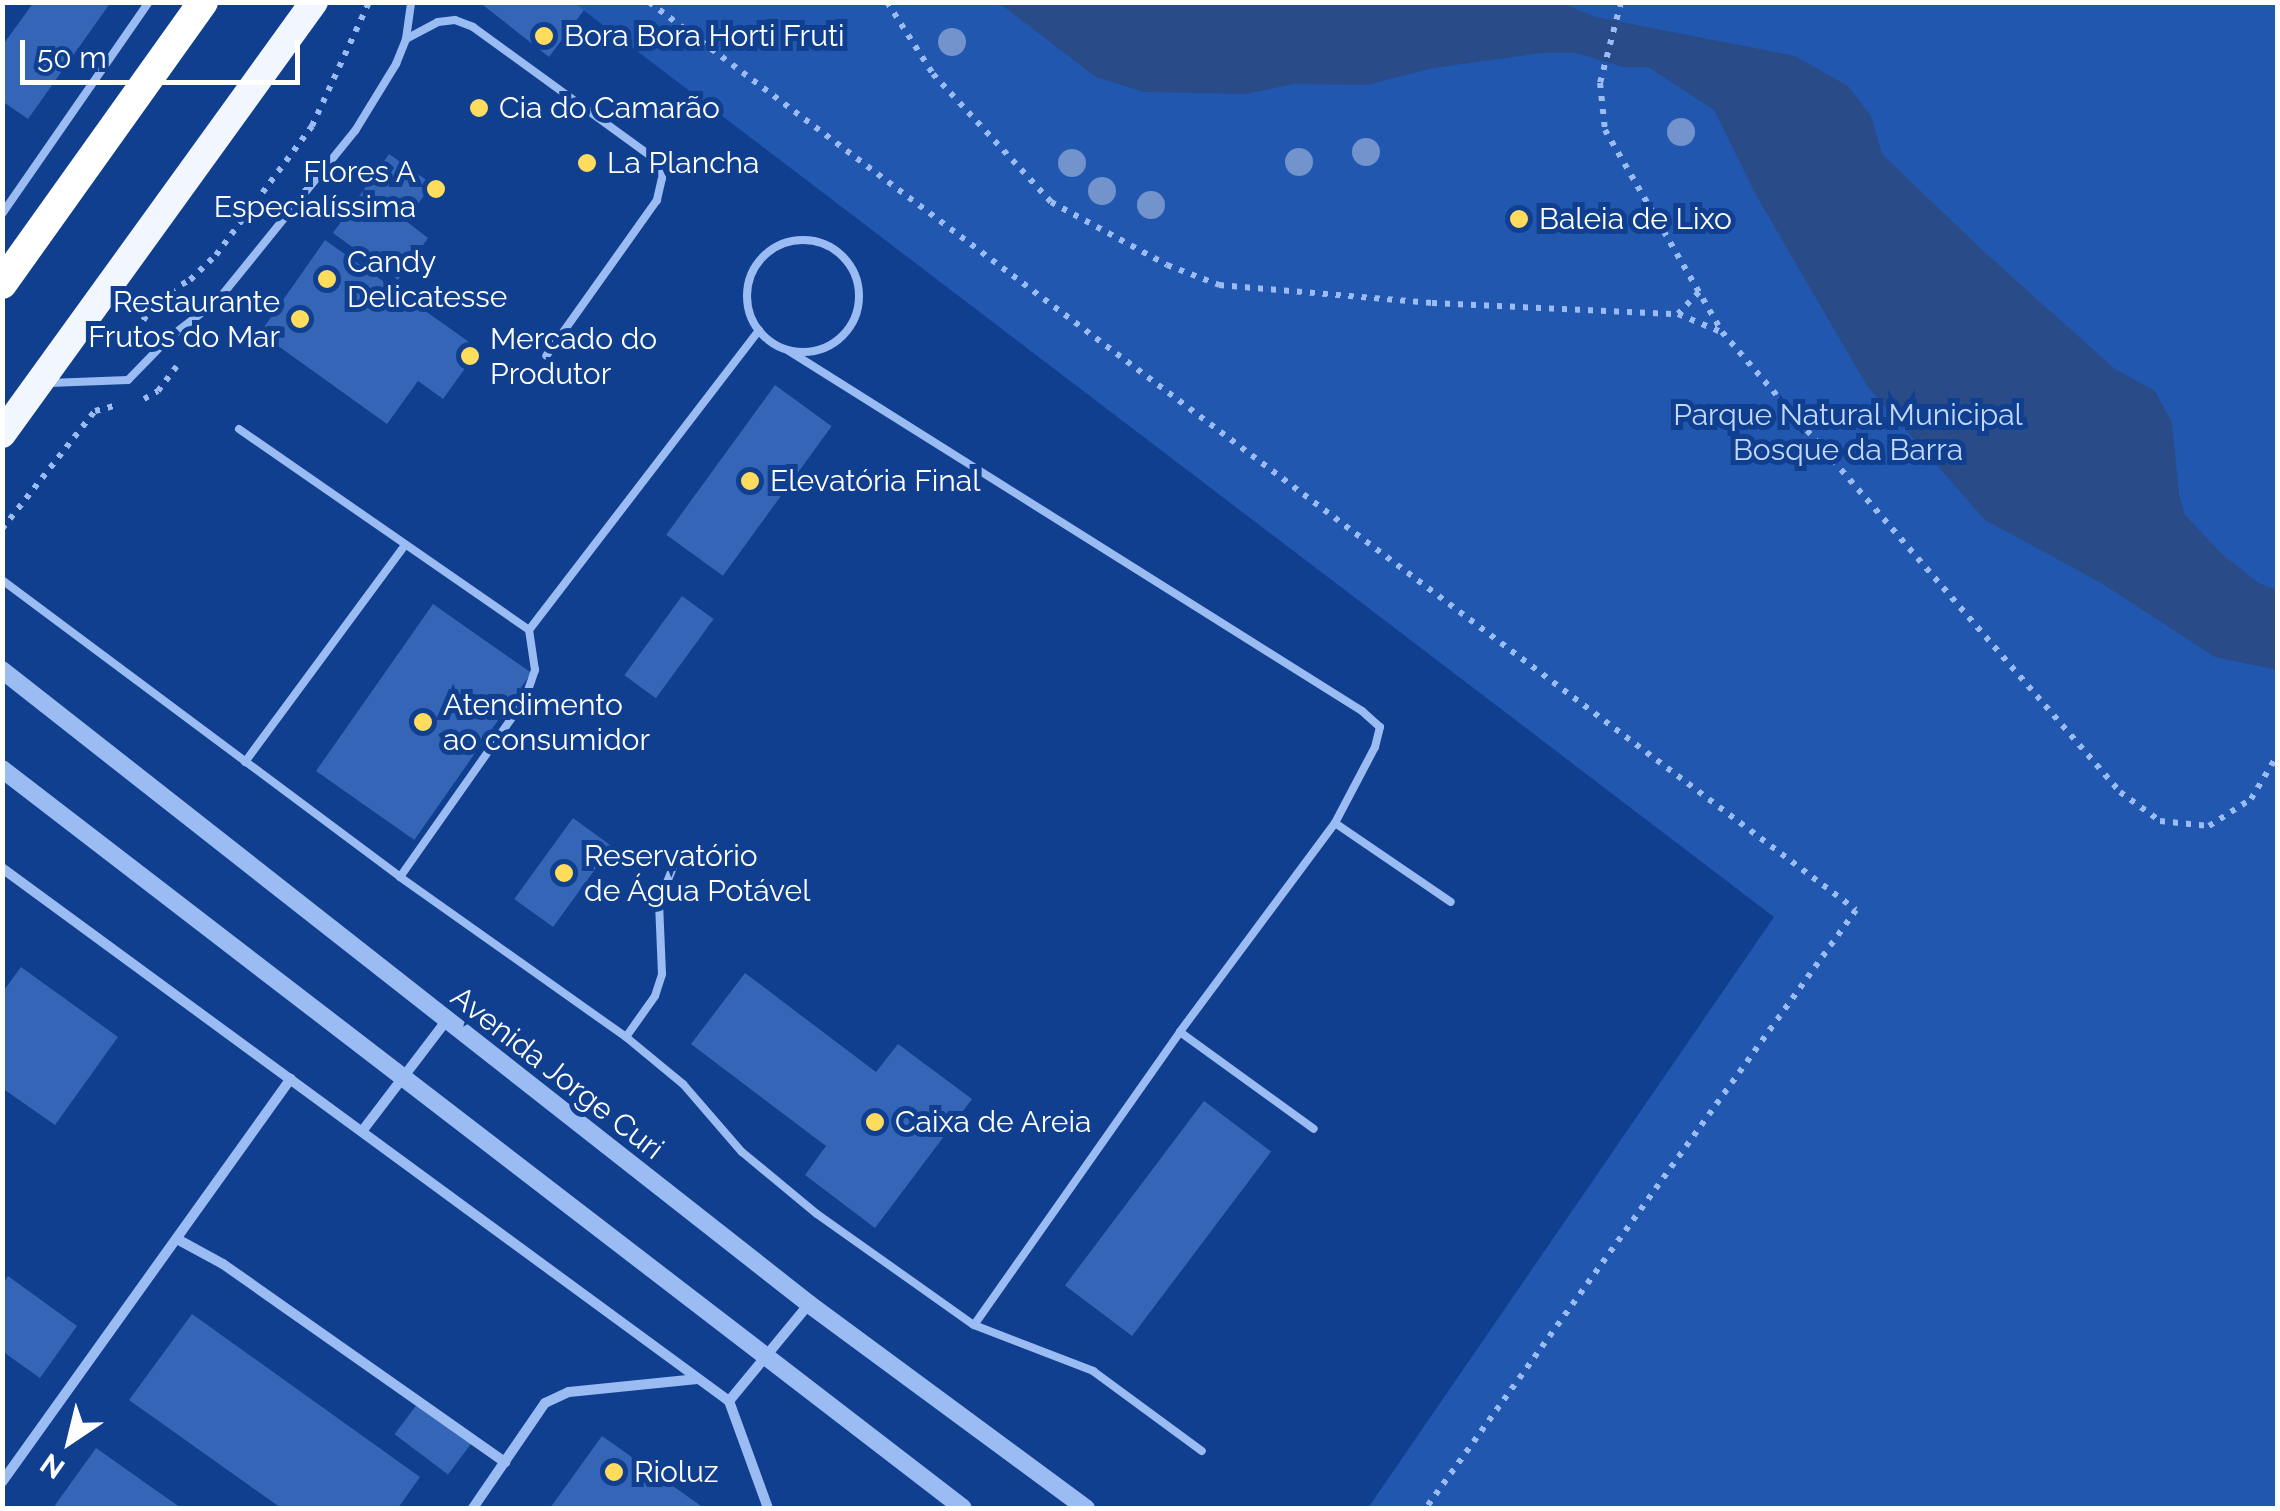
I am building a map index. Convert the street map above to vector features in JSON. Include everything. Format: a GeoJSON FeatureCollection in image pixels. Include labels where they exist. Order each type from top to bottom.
{"type":"FeatureCollection","features":[{"type":"Feature","properties":{"kind":"highway"},"geometry":{"type":"LineString","coordinates":[[2,284],[203,2]]}},
{"type":"Feature","properties":{"kind":"highway"},"geometry":{"type":"LineString","coordinates":[[2,434],[314,2]]}},
{"type":"Feature","properties":{"kind":"street","name":"Avenida Jorge Curi"},"geometry":{"type":"LineString","coordinates":[[2,670],[809,1304],[1086,1508]]}},
{"type":"Feature","properties":{"kind":"street"},"geometry":{"type":"LineString","coordinates":[[2,769],[963,1508]]}},
{"type":"Feature","properties":{"kind":"street"},"geometry":{"type":"LineString","coordinates":[[2,868],[729,1401],[768,1508]]}},
{"type":"Feature","properties":{"kind":"street"},"geometry":{"type":"LineString","coordinates":[[364,1130],[446,1021]]}},
{"type":"Feature","properties":{"kind":"street"},"geometry":{"type":"LineString","coordinates":[[2,1482],[291,1079]]}},
{"type":"Feature","properties":{"kind":"street"},"geometry":{"type":"LineString","coordinates":[[176,1239],[223,1264],[504,1462]]}},
{"type":"Feature","properties":{"kind":"street"},"geometry":{"type":"LineString","coordinates":[[729,1401],[809,1304]]}},
{"type":"Feature","properties":{"kind":"street"},"geometry":{"type":"LineString","coordinates":[[473,1508],[545,1403],[569,1392],[698,1379]]}},
{"type":"Feature","properties":{"kind":"lane"},"geometry":{"type":"LineString","coordinates":[[2,214],[150,2]]}},
{"type":"Feature","properties":{"kind":"lane"},"geometry":{"type":"LineString","coordinates":[[40,383],[128,380],[169,338],[202,316],[355,132],[406,39],[411,2]]}},
{"type":"Feature","properties":{"kind":"lane"},"geometry":{"type":"LineString","coordinates":[[406,39],[438,22],[455,20],[473,26],[652,158],[662,178],[657,200],[546,356]]}},
{"type":"Feature","properties":{"kind":"lane"},"geometry":{"type":"LineString","coordinates":[[789,350],[825,348],[852,324],[858,288],[841,255],[808,240],[773,249],[759,261],[747,296],[759,330],[789,350],[1362,711],[1380,728],[1375,748],[1335,823],[1180,1032],[974,1325]]}},
{"type":"Feature","properties":{"kind":"lane"},"geometry":{"type":"LineString","coordinates":[[400,877],[525,699],[535,670],[530,630],[759,330]]}},
{"type":"Feature","properties":{"kind":"lane"},"geometry":{"type":"LineString","coordinates":[[240,428],[404,546],[530,630]]}},
{"type":"Feature","properties":{"kind":"lane"},"geometry":{"type":"LineString","coordinates":[[245,762],[404,546]]}},
{"type":"Feature","properties":{"kind":"lane"},"geometry":{"type":"LineString","coordinates":[[2,580],[400,877],[626,1038],[683,1084],[742,1152],[784,1190],[974,1325],[1093,1371],[1202,1451]]}},
{"type":"Feature","properties":{"kind":"lane"},"geometry":{"type":"LineString","coordinates":[[1335,823],[1451,902]]}},
{"type":"Feature","properties":{"kind":"lane"},"geometry":{"type":"LineString","coordinates":[[626,1038],[655,996],[662,974],[660,902],[673,868]]}},
{"type":"Feature","properties":{"kind":"lane"},"geometry":{"type":"LineString","coordinates":[[1180,1032],[1314,1129]]}},
{"type":"Feature","properties":{"kind":"path"},"geometry":{"type":"LineString","coordinates":[[136,335],[159,297],[190,280],[216,255],[312,126],[369,2]]}},
{"type":"Feature","properties":{"kind":"path"},"geometry":{"type":"LineString","coordinates":[[887,2],[933,74],[1052,202],[1167,265],[1219,285],[1432,302],[1678,314],[1722,332]]}},
{"type":"Feature","properties":{"kind":"path"},"geometry":{"type":"LineString","coordinates":[[1621,3],[1600,82],[1605,130],[1722,332],[2120,792],[2160,821],[2208,826],[2251,800],[2278,754]]}},
{"type":"Feature","properties":{"kind":"path"},"geometry":{"type":"LineString","coordinates":[[1678,314],[1699,292]]}},
{"type":"Feature","properties":{"kind":"path"},"geometry":{"type":"LineString","coordinates":[[2,530],[94,411],[144,399],[158,390],[178,364]]}},
{"type":"Feature","properties":{"kind":"green space","name":"Parque Natural Municipal Bosque da Barra"},"geometry":{"type":"Polygon","coordinates":[[[574,3],[2277,3],[2277,1508],[1368,1508],[1774,917],[574,3]]]}},
{"type":"Feature","properties":{"kind":"shaded area"},"geometry":{"type":"Polygon","coordinates":[[[999,3],[1561,3],[1596,17],[1795,56],[1848,86],[1871,116],[1882,154],[1981,249],[2115,369],[2155,391],[2172,423],[2179,494],[2185,515],[2223,555],[2259,583],[2277,590],[2277,670],[2215,657],[2101,583],[1985,520],[1867,386],[1756,195],[1714,110],[1648,67],[1623,67],[1576,53],[1542,53],[1433,68],[1367,85],[1293,84],[1246,94],[1144,92],[1096,77],[999,3]]]}},
{"type":"Feature","properties":{"kind":"building"},"geometry":{"type":"Polygon","coordinates":[[[34,2],[111,2],[28,119],[2,101],[2,46],[34,2]]]}},
{"type":"Feature","properties":{"kind":"building","name":"Bora Bora Horti Fruti"},"geometry":{"type":"Polygon","coordinates":[[[479,2],[574,2],[584,10],[549,57],[479,2]]]}},
{"type":"Feature","properties":{"kind":"building"},"geometry":{"type":"Polygon","coordinates":[[[389,154],[432,184],[406,221],[428,238],[398,280],[333,233],[389,154]]]}},
{"type":"Feature","properties":{"kind":"building"},"geometry":{"type":"Polygon","coordinates":[[[325,240],[479,349],[443,399],[418,381],[387,424],[260,333],[325,240]]]}},
{"type":"Feature","properties":{"kind":"building","name":"Elevatória Final"},"geometry":{"type":"Polygon","coordinates":[[[775,385],[832,426],[723,576],[666,535],[775,385]]]}},
{"type":"Feature","properties":{"kind":"building"},"geometry":{"type":"Polygon","coordinates":[[[682,596],[714,619],[656,698],[624,675],[682,596]]]}},
{"type":"Feature","properties":{"kind":"building","name":"Atendimento ao consumidor"},"geometry":{"type":"Polygon","coordinates":[[[433,604],[531,673],[414,840],[316,771],[433,604]]]}},
{"type":"Feature","properties":{"kind":"building","name":"Reservatório de Água Potável"},"geometry":{"type":"Polygon","coordinates":[[[573,818],[612,846],[553,927],[514,899],[573,818]]]}},
{"type":"Feature","properties":{"kind":"building"},"geometry":{"type":"Polygon","coordinates":[[[21,967],[118,1037],[55,1125],[2,1088],[2,993],[21,967]]]}},
{"type":"Feature","properties":{"kind":"building","name":"Caixa de Areia"},"geometry":{"type":"Polygon","coordinates":[[[745,973],[876,1072],[898,1044],[972,1099],[875,1228],[805,1175],[826,1146],[691,1044],[745,973]]]}},
{"type":"Feature","properties":{"kind":"building"},"geometry":{"type":"Polygon","coordinates":[[[1204,1101],[1271,1152],[1132,1336],[1065,1285],[1204,1101]]]}},
{"type":"Feature","properties":{"kind":"building"},"geometry":{"type":"Polygon","coordinates":[[[8,1276],[77,1326],[40,1378],[2,1351],[2,1285],[8,1276]]]}},
{"type":"Feature","properties":{"kind":"building"},"geometry":{"type":"Polygon","coordinates":[[[192,1314],[420,1477],[398,1508],[281,1508],[129,1400],[192,1314]]]}},
{"type":"Feature","properties":{"kind":"building"},"geometry":{"type":"Polygon","coordinates":[[[418,1403],[472,1443],[448,1474],[395,1434],[418,1403]]]}},
{"type":"Feature","properties":{"kind":"building","name":"Rioluz"},"geometry":{"type":"Polygon","coordinates":[[[602,1436],[704,1508],[550,1508],[602,1436]]]}},
{"type":"Feature","properties":{"kind":"building"},"geometry":{"type":"Polygon","coordinates":[[[96,1448],[181,1508],[53,1508],[96,1448]]]}},
{"type":"Feature","properties":{"kind":"place","name":"Bora Bora Horti Fruti"},"geometry":{"type":"Point","coordinates":[544,36]}},
{"type":"Feature","properties":{"kind":"place","name":"Cia do Camarão"},"geometry":{"type":"Point","coordinates":[479,108]}},
{"type":"Feature","properties":{"kind":"place","name":"La Plancha"},"geometry":{"type":"Point","coordinates":[587,163]}},
{"type":"Feature","properties":{"kind":"place","name":"Flores A Especialíssima"},"geometry":{"type":"Point","coordinates":[436,189]}},
{"type":"Feature","properties":{"kind":"place","name":"Baleia de Lixo"},"geometry":{"type":"Point","coordinates":[1519,219]}},
{"type":"Feature","properties":{"kind":"place","name":"Candy Delicatesse"},"geometry":{"type":"Point","coordinates":[327,279]}},
{"type":"Feature","properties":{"kind":"place","name":"Restaurante Frutos do Mar"},"geometry":{"type":"Point","coordinates":[300,319]}},
{"type":"Feature","properties":{"kind":"place","name":"Mercado do Produtor"},"geometry":{"type":"Point","coordinates":[470,356]}},
{"type":"Feature","properties":{"kind":"place","name":"Elevatória Final"},"geometry":{"type":"Point","coordinates":[750,481]}},
{"type":"Feature","properties":{"kind":"place","name":"Atendimento ao consumidor"},"geometry":{"type":"Point","coordinates":[423,722]}},
{"type":"Feature","properties":{"kind":"place","name":"Reservatório de Água Potável"},"geometry":{"type":"Point","coordinates":[564,873]}},
{"type":"Feature","properties":{"kind":"place","name":"Caixa de Areia"},"geometry":{"type":"Point","coordinates":[875,1122]}},
{"type":"Feature","properties":{"kind":"place","name":"Rioluz"},"geometry":{"type":"Point","coordinates":[614,1472]}}]}
